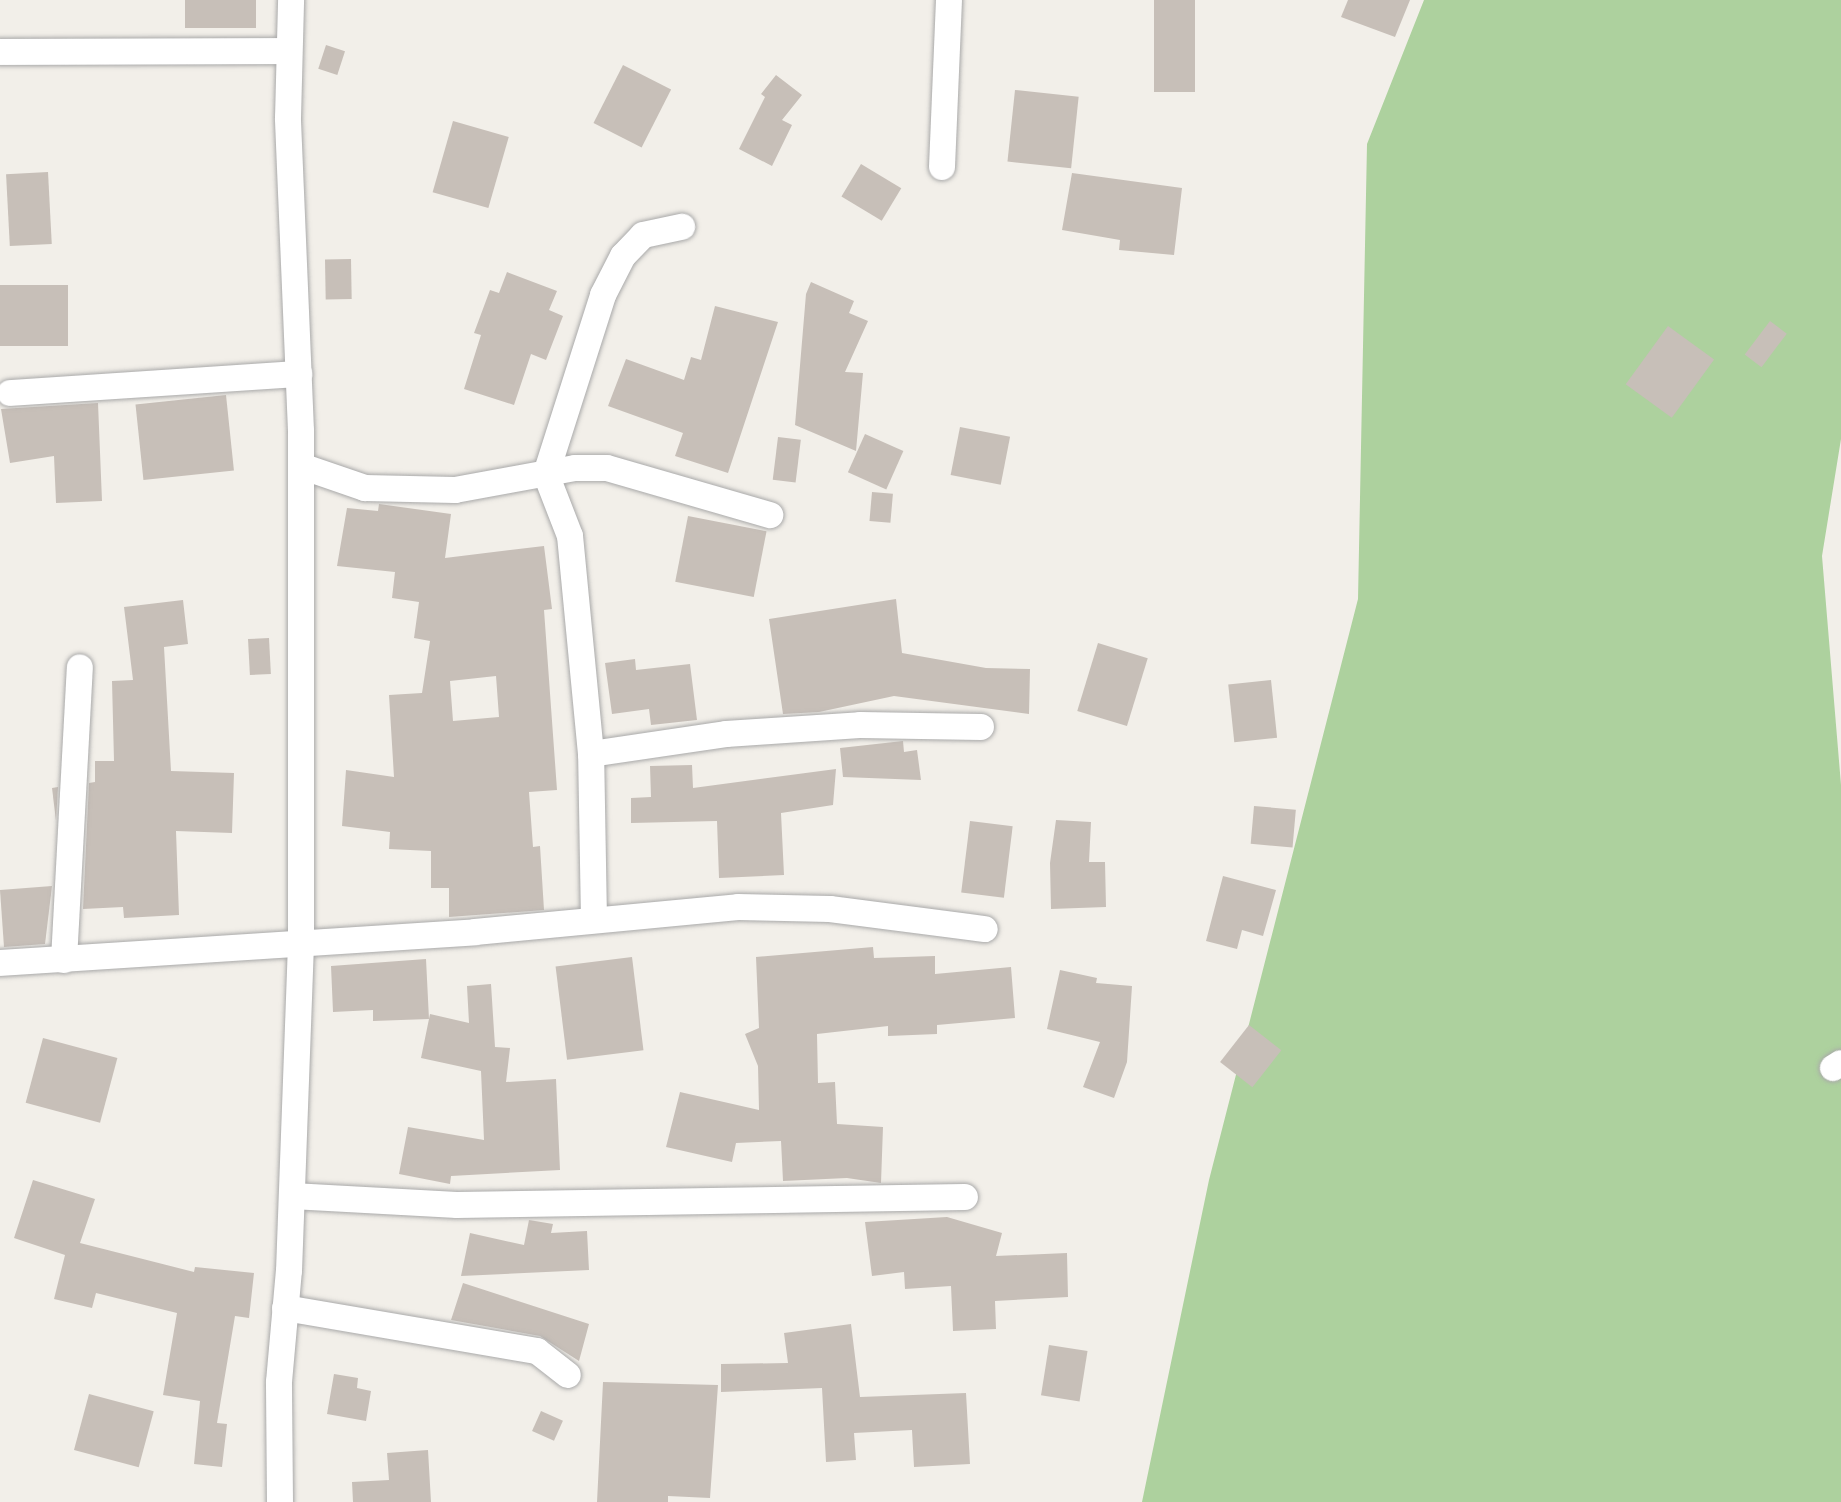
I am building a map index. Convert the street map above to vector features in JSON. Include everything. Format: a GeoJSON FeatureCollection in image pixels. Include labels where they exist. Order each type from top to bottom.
{"type":"FeatureCollection","features":[{"type":"Feature","properties":{"kind":"street"},"geometry":{"type":"LineString","coordinates":[[280,1502],[279,1382],[292,1196],[301,944],[301,467],[288,51],[291,0]]}},
{"type":"Feature","properties":{"kind":"street"},"geometry":{"type":"LineString","coordinates":[[942,167],[949,0]]}},
{"type":"Feature","properties":{"kind":"street"},"geometry":{"type":"LineString","coordinates":[[0,52],[288,51]]}},
{"type":"Feature","properties":{"kind":"street"},"geometry":{"type":"LineString","coordinates":[[594,920],[592,754],[570,536],[546,474],[603,295],[622,256],[643,235],[682,227]]}},
{"type":"Feature","properties":{"kind":"street"},"geometry":{"type":"LineString","coordinates":[[10,393],[299,374]]}},
{"type":"Feature","properties":{"kind":"street"},"geometry":{"type":"LineString","coordinates":[[301,467],[365,488],[455,489],[546,474],[607,468],[770,515]]}},
{"type":"Feature","properties":{"kind":"street"},"geometry":{"type":"LineString","coordinates":[[64,960],[80,667]]}},
{"type":"Feature","properties":{"kind":"street"},"geometry":{"type":"LineString","coordinates":[[592,754],[726,734],[860,725],[981,727]]}},
{"type":"Feature","properties":{"kind":"street"},"geometry":{"type":"LineString","coordinates":[[0,963],[301,944],[751,907],[831,909],[985,929]]}},
{"type":"Feature","properties":{"kind":"street"},"geometry":{"type":"LineString","coordinates":[[292,1196],[457,1205],[965,1197]]}},
{"type":"Feature","properties":{"kind":"street"},"geometry":{"type":"LineString","coordinates":[[285,1308],[537,1351],[568,1375]]}},
{"type":"Feature","properties":{"kind":"green space"},"geometry":{"type":"Polygon","coordinates":[[[1424,0],[1841,0],[1841,439],[1822,556],[1841,785],[1841,1502],[1142,1502],[1209,1180],[1358,599],[1367,144],[1424,0]]]}},
{"type":"Feature","properties":{"kind":"building"},"geometry":{"type":"Polygon","coordinates":[[[185,0],[256,0],[256,28],[185,28],[185,0]]]}},
{"type":"Feature","properties":{"kind":"building"},"geometry":{"type":"Polygon","coordinates":[[[1154,0],[1195,0],[1195,92],[1154,92],[1154,0]]]}},
{"type":"Feature","properties":{"kind":"building"},"geometry":{"type":"Polygon","coordinates":[[[1348,0],[1410,0],[1395,37],[1341,17],[1348,0]]]}},
{"type":"Feature","properties":{"kind":"building"},"geometry":{"type":"Polygon","coordinates":[[[326,45],[345,51],[337,75],[318,69],[326,45]]]}},
{"type":"Feature","properties":{"kind":"building"},"geometry":{"type":"Polygon","coordinates":[[[623,65],[671,90],[642,147],[593,123],[623,65]]]}},
{"type":"Feature","properties":{"kind":"building"},"geometry":{"type":"Polygon","coordinates":[[[776,75],[802,95],[782,120],[792,125],[772,166],[739,149],[765,97],[761,94],[776,75]]]}},
{"type":"Feature","properties":{"kind":"building"},"geometry":{"type":"Polygon","coordinates":[[[1015,90],[1079,97],[1071,168],[1007,162],[1015,90]]]}},
{"type":"Feature","properties":{"kind":"building"},"geometry":{"type":"Polygon","coordinates":[[[453,121],[509,137],[488,208],[433,192],[453,121]]]}},
{"type":"Feature","properties":{"kind":"building"},"geometry":{"type":"Polygon","coordinates":[[[861,164],[901,188],[882,221],[841,197],[861,164]]]}},
{"type":"Feature","properties":{"kind":"building"},"geometry":{"type":"Polygon","coordinates":[[[48,172],[52,244],[10,246],[6,174],[48,172]]]}},
{"type":"Feature","properties":{"kind":"building"},"geometry":{"type":"Polygon","coordinates":[[[1072,173],[1182,188],[1174,255],[1119,250],[1120,240],[1062,230],[1072,173]]]}},
{"type":"Feature","properties":{"kind":"building"},"geometry":{"type":"Polygon","coordinates":[[[325,259],[351,259],[352,299],[326,299],[325,259]]]}},
{"type":"Feature","properties":{"kind":"building"},"geometry":{"type":"Polygon","coordinates":[[[507,272],[557,291],[549,310],[563,316],[546,360],[531,354],[514,405],[464,389],[481,335],[474,333],[490,290],[499,293],[507,272]]]}},
{"type":"Feature","properties":{"kind":"building"},"geometry":{"type":"Polygon","coordinates":[[[811,282],[854,301],[849,313],[868,321],[845,372],[863,373],[856,451],[795,425],[806,294],[811,282]]]}},
{"type":"Feature","properties":{"kind":"building"},"geometry":{"type":"Polygon","coordinates":[[[0,285],[68,285],[68,346],[0,346],[0,285]]]}},
{"type":"Feature","properties":{"kind":"building"},"geometry":{"type":"Polygon","coordinates":[[[715,306],[778,322],[728,473],[675,456],[683,433],[608,406],[626,359],[684,380],[691,357],[701,360],[715,306]]]}},
{"type":"Feature","properties":{"kind":"building"},"geometry":{"type":"Polygon","coordinates":[[[1770,321],[1787,334],[1761,367],[1745,355],[1770,321]]]}},
{"type":"Feature","properties":{"kind":"building"},"geometry":{"type":"Polygon","coordinates":[[[1668,326],[1714,360],[1672,418],[1626,384],[1668,326]]]}},
{"type":"Feature","properties":{"kind":"building"},"geometry":{"type":"Polygon","coordinates":[[[226,395],[234,471],[143,480],[135,405],[226,395]]]}},
{"type":"Feature","properties":{"kind":"building"},"geometry":{"type":"Polygon","coordinates":[[[98,403],[102,501],[56,503],[54,456],[10,463],[1,409],[98,403]]]}},
{"type":"Feature","properties":{"kind":"building"},"geometry":{"type":"Polygon","coordinates":[[[960,427],[1010,437],[1001,485],[951,475],[960,427]]]}},
{"type":"Feature","properties":{"kind":"building"},"geometry":{"type":"Polygon","coordinates":[[[865,434],[903,451],[886,489],[848,472],[865,434]]]}},
{"type":"Feature","properties":{"kind":"building"},"geometry":{"type":"Polygon","coordinates":[[[778,437],[801,440],[796,482],[773,480],[778,437]]]}},
{"type":"Feature","properties":{"kind":"building"},"geometry":{"type":"Polygon","coordinates":[[[872,492],[893,494],[890,523],[869,521],[872,492]]]}},
{"type":"Feature","properties":{"kind":"building"},"geometry":{"type":"Polygon","coordinates":[[[379,504],[451,514],[445,558],[544,546],[552,609],[544,610],[557,790],[529,792],[533,847],[540,846],[544,910],[449,917],[449,888],[431,888],[431,851],[389,849],[390,832],[342,826],[346,770],[394,777],[389,695],[422,693],[430,641],[414,638],[419,602],[392,598],[395,572],[337,566],[347,508],[378,511],[379,504]],[[496,676],[450,681],[453,721],[499,717],[496,676]]]}},
{"type":"Feature","properties":{"kind":"building"},"geometry":{"type":"Polygon","coordinates":[[[688,516],[767,531],[754,597],[675,582],[688,516]]]}},
{"type":"Feature","properties":{"kind":"building"},"geometry":{"type":"Polygon","coordinates":[[[896,599],[902,653],[986,668],[1030,669],[1029,714],[894,696],[819,712],[783,714],[769,619],[896,599]]]}},
{"type":"Feature","properties":{"kind":"building"},"geometry":{"type":"Polygon","coordinates":[[[183,600],[188,644],[164,647],[171,771],[234,773],[232,833],[176,831],[179,915],[124,918],[123,907],[83,909],[89,783],[95,782],[95,761],[114,761],[112,681],[133,680],[124,607],[183,600]]]}},
{"type":"Feature","properties":{"kind":"building"},"geometry":{"type":"Polygon","coordinates":[[[269,638],[271,674],[250,675],[248,639],[269,638]]]}},
{"type":"Feature","properties":{"kind":"building"},"geometry":{"type":"Polygon","coordinates":[[[1098,643],[1148,658],[1127,726],[1077,711],[1098,643]]]}},
{"type":"Feature","properties":{"kind":"building"},"geometry":{"type":"Polygon","coordinates":[[[635,659],[636,670],[690,664],[697,720],[651,725],[649,709],[612,714],[605,663],[635,659]]]}},
{"type":"Feature","properties":{"kind":"building"},"geometry":{"type":"Polygon","coordinates":[[[1271,680],[1277,738],[1234,742],[1228,684],[1271,680]]]}},
{"type":"Feature","properties":{"kind":"building"},"geometry":{"type":"Polygon","coordinates":[[[903,741],[904,752],[917,750],[921,780],[843,777],[840,748],[903,741]]]}},
{"type":"Feature","properties":{"kind":"building"},"geometry":{"type":"Polygon","coordinates":[[[692,765],[693,788],[836,769],[833,805],[781,813],[784,875],[719,878],[717,821],[631,823],[631,798],[651,797],[650,766],[692,765]]]}},
{"type":"Feature","properties":{"kind":"building"},"geometry":{"type":"Polygon","coordinates":[[[58,787],[56,821],[52,788],[58,787]]]}},
{"type":"Feature","properties":{"kind":"building"},"geometry":{"type":"Polygon","coordinates":[[[1254,806],[1296,810],[1293,848],[1251,844],[1254,806]]]}},
{"type":"Feature","properties":{"kind":"building"},"geometry":{"type":"Polygon","coordinates":[[[1056,820],[1091,822],[1089,862],[1105,862],[1106,907],[1051,909],[1050,863],[1056,820]]]}},
{"type":"Feature","properties":{"kind":"building"},"geometry":{"type":"Polygon","coordinates":[[[970,821],[1013,826],[1004,898],[961,892],[970,821]]]}},
{"type":"Feature","properties":{"kind":"building"},"geometry":{"type":"Polygon","coordinates":[[[1223,876],[1276,890],[1263,936],[1242,930],[1237,949],[1206,941],[1223,876]]]}},
{"type":"Feature","properties":{"kind":"building"},"geometry":{"type":"Polygon","coordinates":[[[52,886],[45,944],[4,947],[0,890],[52,886]]]}},
{"type":"Feature","properties":{"kind":"building"},"geometry":{"type":"Polygon","coordinates":[[[873,947],[874,958],[935,956],[935,974],[1011,967],[1015,1018],[937,1025],[937,1034],[888,1036],[888,1026],[817,1034],[818,1083],[835,1082],[837,1124],[883,1127],[881,1183],[847,1178],[783,1181],[781,1141],[736,1143],[732,1162],[666,1147],[680,1092],[759,1110],[758,1066],[745,1034],[759,1028],[756,957],[873,947]]]}},
{"type":"Feature","properties":{"kind":"building"},"geometry":{"type":"Polygon","coordinates":[[[632,957],[643,1050],[567,1060],[556,966],[632,957]]]}},
{"type":"Feature","properties":{"kind":"building"},"geometry":{"type":"Polygon","coordinates":[[[426,959],[429,1019],[373,1021],[373,1010],[333,1012],[331,966],[426,959]]]}},
{"type":"Feature","properties":{"kind":"building"},"geometry":{"type":"Polygon","coordinates":[[[1060,970],[1097,978],[1096,983],[1132,986],[1127,1062],[1114,1098],[1083,1087],[1100,1042],[1047,1029],[1060,970]]]}},
{"type":"Feature","properties":{"kind":"building"},"geometry":{"type":"Polygon","coordinates":[[[491,984],[495,1047],[510,1048],[506,1082],[556,1079],[560,1170],[451,1176],[450,1184],[399,1174],[408,1127],[484,1140],[481,1071],[421,1058],[430,1014],[469,1023],[467,986],[491,984]]]}},
{"type":"Feature","properties":{"kind":"building"},"geometry":{"type":"Polygon","coordinates":[[[1249,1025],[1281,1050],[1252,1087],[1220,1062],[1249,1025]]]}},
{"type":"Feature","properties":{"kind":"building"},"geometry":{"type":"Polygon","coordinates":[[[43,1038],[117,1058],[100,1123],[26,1103],[43,1038]]]}},
{"type":"Feature","properties":{"kind":"building"},"geometry":{"type":"Polygon","coordinates":[[[33,1180],[95,1199],[80,1243],[194,1272],[195,1267],[254,1273],[249,1318],[235,1316],[217,1423],[227,1424],[222,1467],[194,1464],[200,1401],[163,1395],[177,1313],[96,1293],[92,1308],[54,1299],[65,1255],[14,1238],[33,1180]]]}},
{"type":"Feature","properties":{"kind":"building"},"geometry":{"type":"Polygon","coordinates":[[[947,1217],[1002,1233],[996,1256],[1067,1253],[1068,1297],[995,1301],[996,1329],[953,1331],[951,1286],[905,1289],[904,1272],[872,1276],[865,1222],[947,1217]]]}},
{"type":"Feature","properties":{"kind":"building"},"geometry":{"type":"Polygon","coordinates":[[[529,1220],[553,1224],[551,1233],[587,1231],[589,1270],[461,1276],[470,1233],[524,1245],[529,1220]]]}},
{"type":"Feature","properties":{"kind":"building"},"geometry":{"type":"Polygon","coordinates":[[[463,1283],[589,1324],[579,1361],[540,1336],[451,1320],[463,1283]]]}},
{"type":"Feature","properties":{"kind":"building"},"geometry":{"type":"Polygon","coordinates":[[[851,1324],[860,1397],[966,1393],[970,1464],[914,1467],[912,1430],[854,1433],[856,1460],[826,1462],[822,1388],[721,1392],[721,1364],[788,1363],[784,1333],[851,1324]]]}},
{"type":"Feature","properties":{"kind":"building"},"geometry":{"type":"Polygon","coordinates":[[[1049,1345],[1088,1351],[1080,1401],[1041,1395],[1049,1345]]]}},
{"type":"Feature","properties":{"kind":"building"},"geometry":{"type":"Polygon","coordinates":[[[334,1374],[358,1378],[357,1388],[371,1391],[366,1421],[327,1414],[334,1374]]]}},
{"type":"Feature","properties":{"kind":"building"},"geometry":{"type":"Polygon","coordinates":[[[603,1382],[718,1385],[710,1498],[668,1496],[668,1502],[597,1502],[603,1382]]]}},
{"type":"Feature","properties":{"kind":"building"},"geometry":{"type":"Polygon","coordinates":[[[89,1394],[154,1411],[139,1467],[74,1450],[89,1394]]]}},
{"type":"Feature","properties":{"kind":"building"},"geometry":{"type":"Polygon","coordinates":[[[541,1411],[563,1421],[554,1441],[532,1431],[541,1411]]]}},
{"type":"Feature","properties":{"kind":"building"},"geometry":{"type":"Polygon","coordinates":[[[428,1450],[431,1502],[353,1502],[352,1482],[389,1480],[387,1453],[428,1450]]]}}]}
